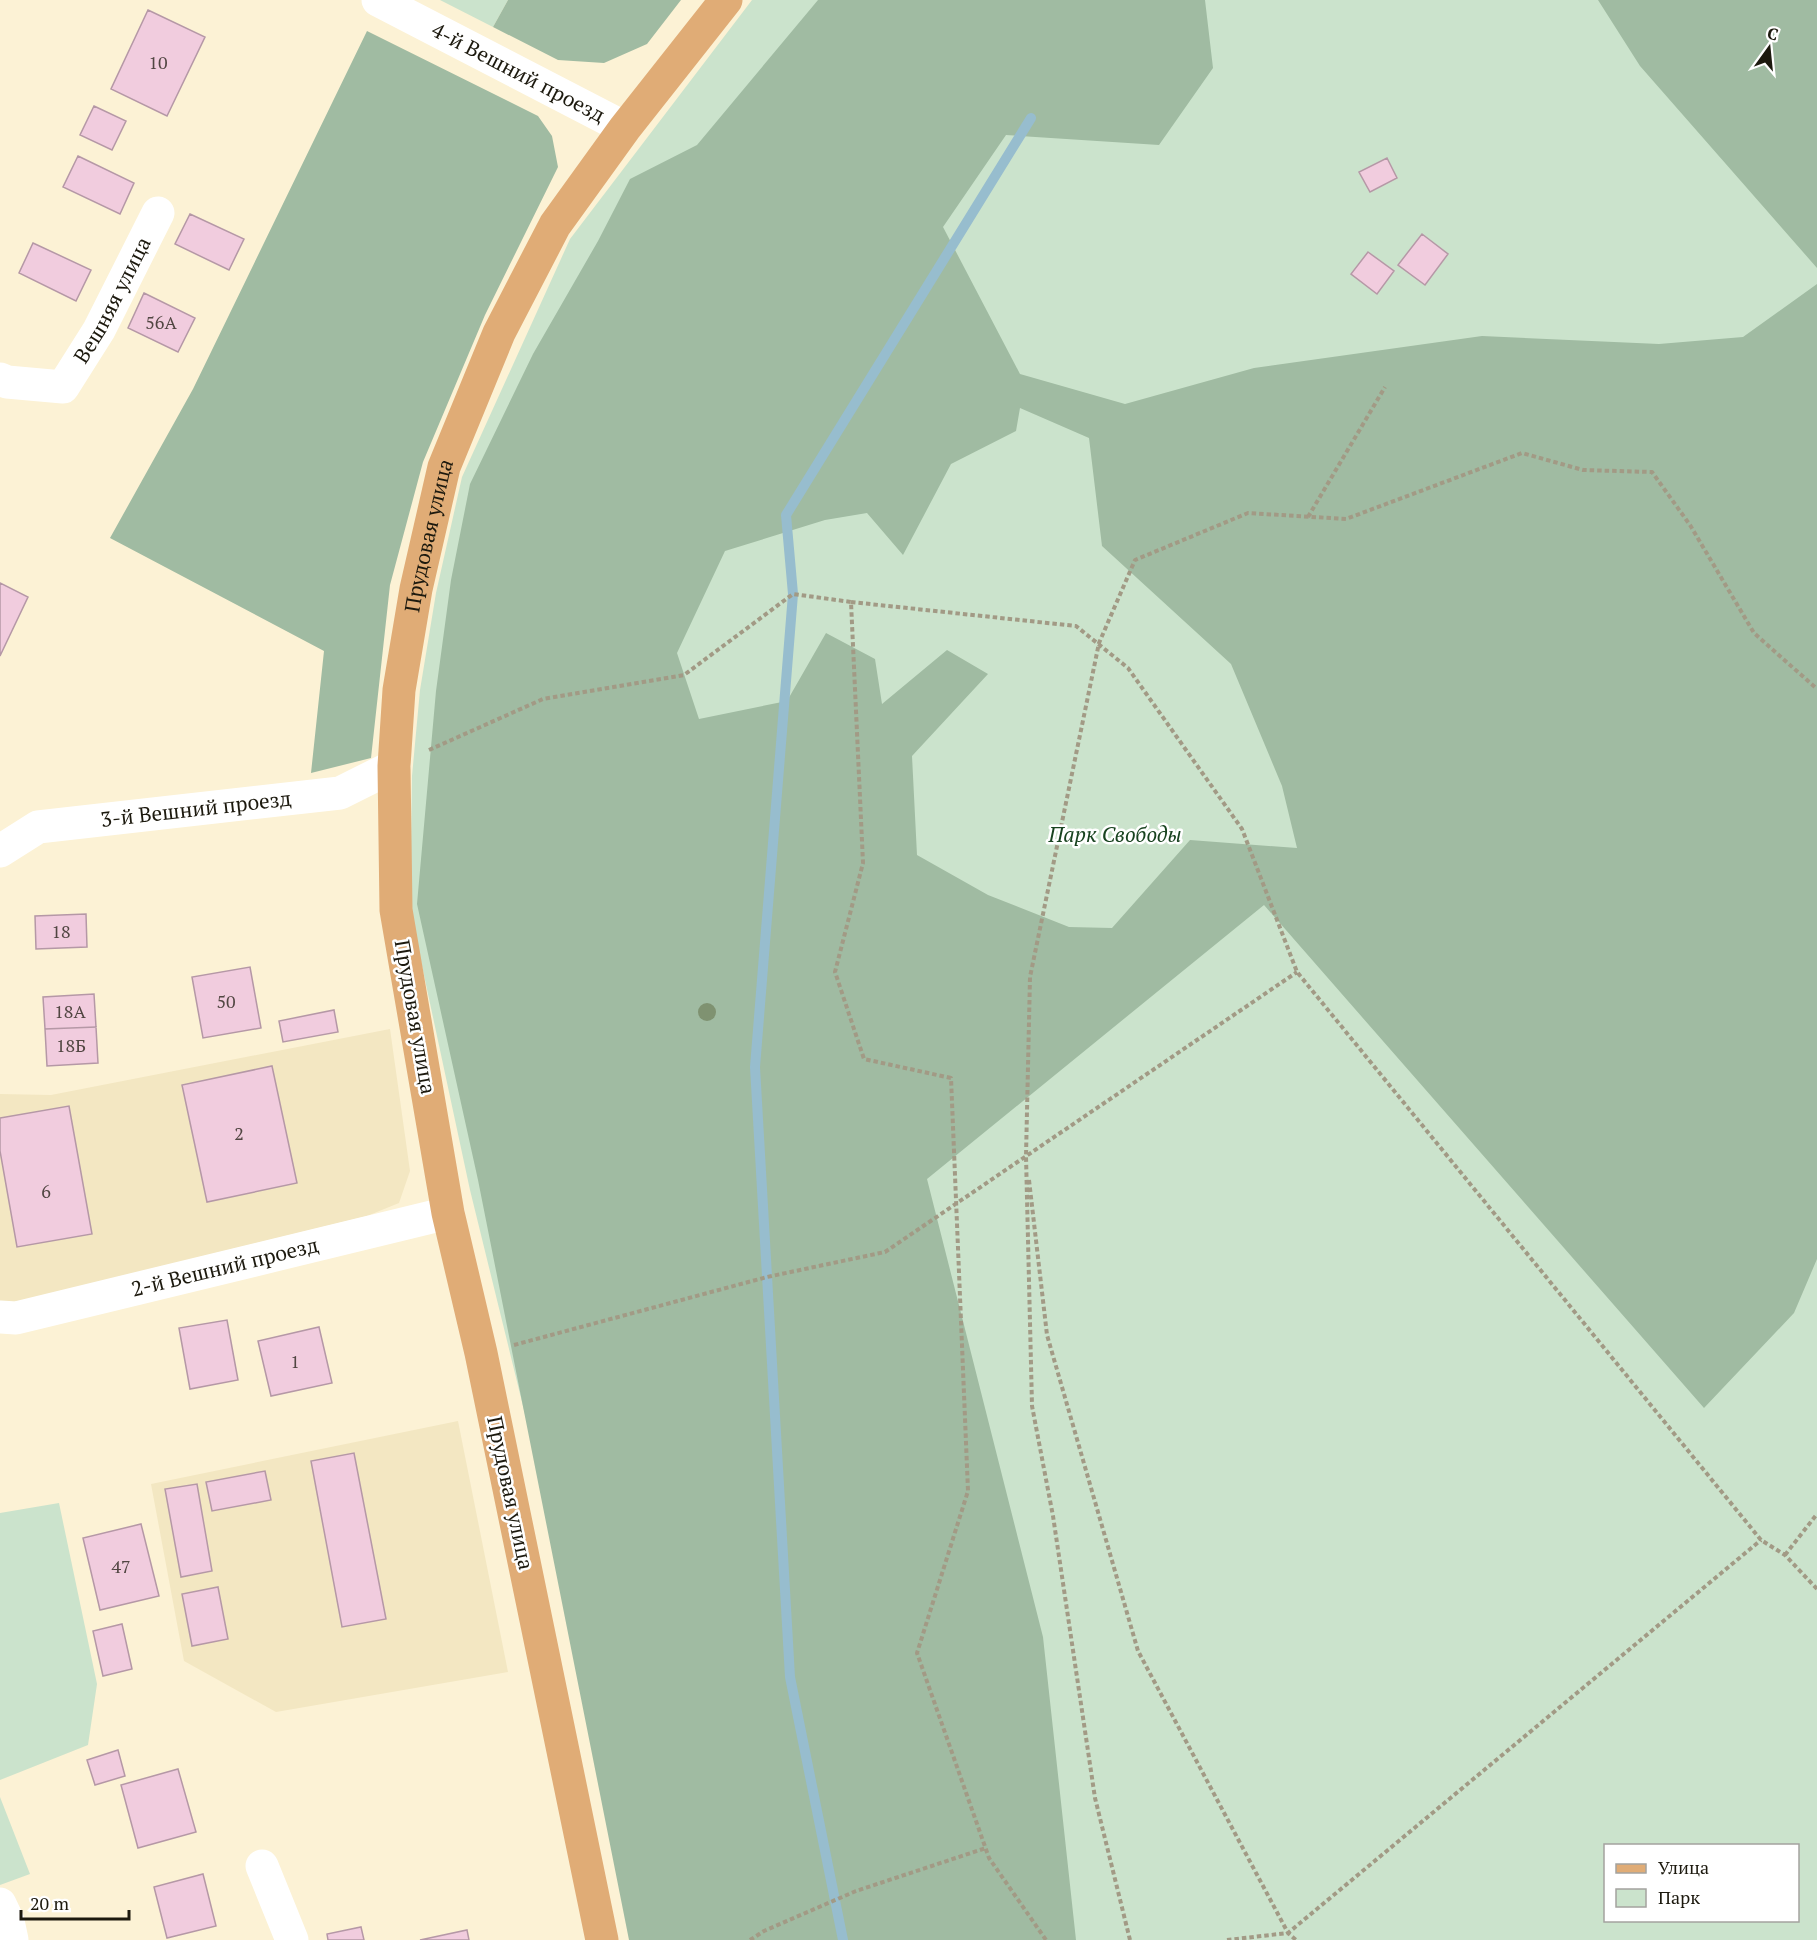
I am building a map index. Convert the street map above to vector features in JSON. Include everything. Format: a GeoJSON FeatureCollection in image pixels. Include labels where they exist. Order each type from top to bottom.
{"type":"FeatureCollection","features":[{"type":"Feature","properties":{"kind":"main road","name":"Прудовая улица"},"geometry":{"type":"LineString","coordinates":[[602,1940],[481,1353],[448,1213],[396,910],[394,766],[399,690],[416,589],[444,467],[499,333],[555,225],[625,128],[726,0]]}},
{"type":"Feature","properties":{"kind":"street","name":"4-й Вешний проезд"},"geometry":{"type":"LineString","coordinates":[[378,0],[625,128]]}},
{"type":"Feature","properties":{"kind":"street","name":"Вешняя улица"},"geometry":{"type":"LineString","coordinates":[[0,379],[7,382],[63,387],[99,330],[158,213]]}},
{"type":"Feature","properties":{"kind":"street","name":"3-й Вешний проезд"},"geometry":{"type":"LineString","coordinates":[[0,851],[38,827],[340,793],[394,766]]}},
{"type":"Feature","properties":{"kind":"street","name":"2-й Вешний проезд"},"geometry":{"type":"LineString","coordinates":[[0,1317],[16,1318],[448,1213]]}},
{"type":"Feature","properties":{"kind":"street"},"geometry":{"type":"LineString","coordinates":[[262,1866],[292,1940]]}},
{"type":"Feature","properties":{"kind":"street"},"geometry":{"type":"LineString","coordinates":[[0,1905],[8,1921],[12,1940]]}},
{"type":"Feature","properties":{"kind":"path"},"geometry":{"type":"LineString","coordinates":[[1308,517],[1385,387]]}},
{"type":"Feature","properties":{"kind":"path"},"geometry":{"type":"LineString","coordinates":[[1130,1940],[1095,1798],[1053,1516],[1032,1406],[1026,1156],[1030,977],[1099,644],[1135,560],[1248,513],[1346,519],[1522,453],[1583,470],[1652,472],[1690,525],[1754,633],[1817,689]]}},
{"type":"Feature","properties":{"kind":"path"},"geometry":{"type":"LineString","coordinates":[[394,766],[543,699],[684,675],[793,594],[1076,626],[1128,668],[1242,829],[1297,972],[1761,1539],[1785,1555],[1817,1589]]}},
{"type":"Feature","properties":{"kind":"path"},"geometry":{"type":"LineString","coordinates":[[851,602],[863,863],[835,972],[864,1059],[951,1078],[968,1491],[917,1653],[989,1858],[1046,1940]]}},
{"type":"Feature","properties":{"kind":"path"},"geometry":{"type":"LineString","coordinates":[[481,1353],[767,1277],[885,1252],[1297,972]]}},
{"type":"Feature","properties":{"kind":"path"},"geometry":{"type":"LineString","coordinates":[[1026,1156],[1047,1335],[1138,1651],[1288,1933],[1296,1940]]}},
{"type":"Feature","properties":{"kind":"path"},"geometry":{"type":"LineString","coordinates":[[1785,1555],[1817,1514]]}},
{"type":"Feature","properties":{"kind":"path"},"geometry":{"type":"LineString","coordinates":[[1227,1940],[1288,1933],[1761,1539]]}},
{"type":"Feature","properties":{"kind":"path"},"geometry":{"type":"LineString","coordinates":[[750,1940],[764,1931],[856,1891],[986,1848]]}},
{"type":"Feature","properties":{"kind":"shaded area"},"geometry":{"type":"Polygon","coordinates":[[[390,1029],[410,1171],[399,1203],[367,1216],[12,1303],[0,1302],[0,1094],[51,1095],[390,1029]]]}},
{"type":"Feature","properties":{"kind":"shaded area"},"geometry":{"type":"Polygon","coordinates":[[[458,1421],[508,1672],[276,1712],[184,1661],[151,1484],[458,1421]]]}},
{"type":"Feature","properties":{"kind":"green space"},"geometry":{"type":"Polygon","coordinates":[[[440,0],[508,0],[493,27],[440,0]]]}},
{"type":"Feature","properties":{"kind":"green space"},"geometry":{"type":"Polygon","coordinates":[[[508,0],[681,0],[647,44],[604,63],[558,60],[493,27],[508,0]]]}},
{"type":"Feature","properties":{"kind":"green space","name":"Парк Свободы"},"geometry":{"type":"Polygon","coordinates":[[[752,0],[1817,0],[1817,1940],[654,1940],[470,1190],[410,910],[412,776],[420,690],[436,593],[462,477],[570,239],[752,0]]]}},
{"type":"Feature","properties":{"kind":"green space"},"geometry":{"type":"Polygon","coordinates":[[[818,0],[1205,0],[1213,68],[1159,145],[1006,135],[943,227],[1020,374],[1125,404],[1254,368],[1482,336],[1659,344],[1743,337],[1817,284],[1817,1259],[1794,1313],[1704,1408],[1264,905],[927,1179],[1043,1637],[1076,1940],[629,1940],[478,1180],[417,904],[436,691],[451,580],[470,484],[533,354],[598,241],[630,179],[697,145],[818,0]],[[1020,408],[1016,431],[951,464],[903,555],[867,513],[825,520],[725,551],[677,653],[699,719],[787,701],[826,633],[875,659],[882,704],[947,650],[988,674],[912,756],[917,855],[988,895],[1069,927],[1112,928],[1190,840],[1297,848],[1282,786],[1231,664],[1102,546],[1089,438],[1020,408]]]}},
{"type":"Feature","properties":{"kind":"green space"},"geometry":{"type":"Polygon","coordinates":[[[1598,0],[1817,0],[1817,268],[1640,66],[1598,0]]]}},
{"type":"Feature","properties":{"kind":"green space"},"geometry":{"type":"Polygon","coordinates":[[[367,31],[538,116],[552,136],[558,167],[485,315],[423,462],[390,585],[371,758],[311,773],[324,651],[110,538],[193,389],[367,31]]]}},
{"type":"Feature","properties":{"kind":"green space"},"geometry":{"type":"Polygon","coordinates":[[[59,1503],[97,1684],[88,1745],[0,1780],[0,1513],[59,1503]]]}},
{"type":"Feature","properties":{"kind":"green space"},"geometry":{"type":"Polygon","coordinates":[[[0,1797],[30,1874],[0,1885],[0,1797]]]}},
{"type":"Feature","properties":{"kind":"building"},"geometry":{"type":"Polygon","coordinates":[[[148,10],[205,37],[167,116],[111,89],[148,10]]]}},
{"type":"Feature","properties":{"kind":"building"},"geometry":{"type":"Polygon","coordinates":[[[94,106],[126,121],[112,150],[80,135],[94,106]]]}},
{"type":"Feature","properties":{"kind":"building"},"geometry":{"type":"Polygon","coordinates":[[[78,156],[134,183],[120,214],[63,187],[78,156]]]}},
{"type":"Feature","properties":{"kind":"building"},"geometry":{"type":"Polygon","coordinates":[[[1387,158],[1397,178],[1370,192],[1359,172],[1387,158]]]}},
{"type":"Feature","properties":{"kind":"building"},"geometry":{"type":"Polygon","coordinates":[[[190,214],[244,239],[229,270],[175,244],[190,214]]]}},
{"type":"Feature","properties":{"kind":"building"},"geometry":{"type":"Polygon","coordinates":[[[1422,234],[1448,254],[1425,285],[1398,265],[1422,234]]]}},
{"type":"Feature","properties":{"kind":"building"},"geometry":{"type":"Polygon","coordinates":[[[33,243],[91,270],[76,301],[19,273],[33,243]]]}},
{"type":"Feature","properties":{"kind":"building"},"geometry":{"type":"Polygon","coordinates":[[[1368,252],[1394,271],[1377,294],[1351,274],[1368,252]]]}},
{"type":"Feature","properties":{"kind":"building"},"geometry":{"type":"Polygon","coordinates":[[[144,293],[195,318],[178,352],[128,328],[144,293]]]}},
{"type":"Feature","properties":{"kind":"building"},"geometry":{"type":"Polygon","coordinates":[[[0,583],[28,597],[0,656],[0,583]]]}},
{"type":"Feature","properties":{"kind":"building"},"geometry":{"type":"Polygon","coordinates":[[[86,914],[87,947],[36,949],[35,916],[86,914]]]}},
{"type":"Feature","properties":{"kind":"building"},"geometry":{"type":"Polygon","coordinates":[[[250,967],[261,1028],[203,1038],[192,977],[250,967]]]}},
{"type":"Feature","properties":{"kind":"building"},"geometry":{"type":"Polygon","coordinates":[[[94,994],[96,1027],[45,1029],[43,997],[94,994]]]}},
{"type":"Feature","properties":{"kind":"building"},"geometry":{"type":"Polygon","coordinates":[[[334,1010],[338,1032],[283,1042],[279,1021],[334,1010]]]}},
{"type":"Feature","properties":{"kind":"building"},"geometry":{"type":"Polygon","coordinates":[[[96,1027],[98,1063],[47,1066],[45,1029],[96,1027]]]}},
{"type":"Feature","properties":{"kind":"building"},"geometry":{"type":"Polygon","coordinates":[[[272,1066],[297,1183],[207,1202],[182,1085],[272,1066]]]}},
{"type":"Feature","properties":{"kind":"building"},"geometry":{"type":"Polygon","coordinates":[[[69,1106],[92,1234],[17,1247],[0,1151],[0,1118],[69,1106]]]}},
{"type":"Feature","properties":{"kind":"building"},"geometry":{"type":"Polygon","coordinates":[[[227,1320],[238,1380],[190,1389],[179,1328],[227,1320]]]}},
{"type":"Feature","properties":{"kind":"building"},"geometry":{"type":"Polygon","coordinates":[[[319,1327],[332,1383],[271,1396],[258,1341],[319,1327]]]}},
{"type":"Feature","properties":{"kind":"building"},"geometry":{"type":"Polygon","coordinates":[[[354,1453],[386,1619],[342,1627],[311,1461],[354,1453]]]}},
{"type":"Feature","properties":{"kind":"building"},"geometry":{"type":"Polygon","coordinates":[[[265,1471],[271,1500],[212,1511],[206,1482],[265,1471]]]}},
{"type":"Feature","properties":{"kind":"building"},"geometry":{"type":"Polygon","coordinates":[[[197,1484],[212,1571],[181,1577],[165,1489],[197,1484]]]}},
{"type":"Feature","properties":{"kind":"building"},"geometry":{"type":"Polygon","coordinates":[[[141,1524],[159,1596],[100,1610],[83,1538],[141,1524]]]}},
{"type":"Feature","properties":{"kind":"building"},"geometry":{"type":"Polygon","coordinates":[[[218,1587],[228,1639],[192,1646],[182,1594],[218,1587]]]}},
{"type":"Feature","properties":{"kind":"building"},"geometry":{"type":"Polygon","coordinates":[[[122,1624],[132,1669],[103,1676],[93,1631],[122,1624]]]}},
{"type":"Feature","properties":{"kind":"building"},"geometry":{"type":"Polygon","coordinates":[[[118,1750],[125,1776],[95,1785],[87,1760],[118,1750]]]}},
{"type":"Feature","properties":{"kind":"building"},"geometry":{"type":"Polygon","coordinates":[[[178,1769],[196,1832],[138,1848],[121,1785],[178,1769]]]}},
{"type":"Feature","properties":{"kind":"building"},"geometry":{"type":"Polygon","coordinates":[[[203,1874],[216,1926],[167,1938],[154,1887],[203,1874]]]}},
{"type":"Feature","properties":{"kind":"building"},"geometry":{"type":"Polygon","coordinates":[[[361,1927],[364,1940],[328,1940],[327,1934],[361,1927]]]}},
{"type":"Feature","properties":{"kind":"building"},"geometry":{"type":"Polygon","coordinates":[[[467,1930],[469,1940],[420,1940],[467,1930]]]}},
{"type":"Feature","properties":{"kind":"waterway"},"geometry":{"type":"LineString","coordinates":[[843,1940],[790,1677],[755,1067],[793,594],[786,515],[1031,118]]}}]}
